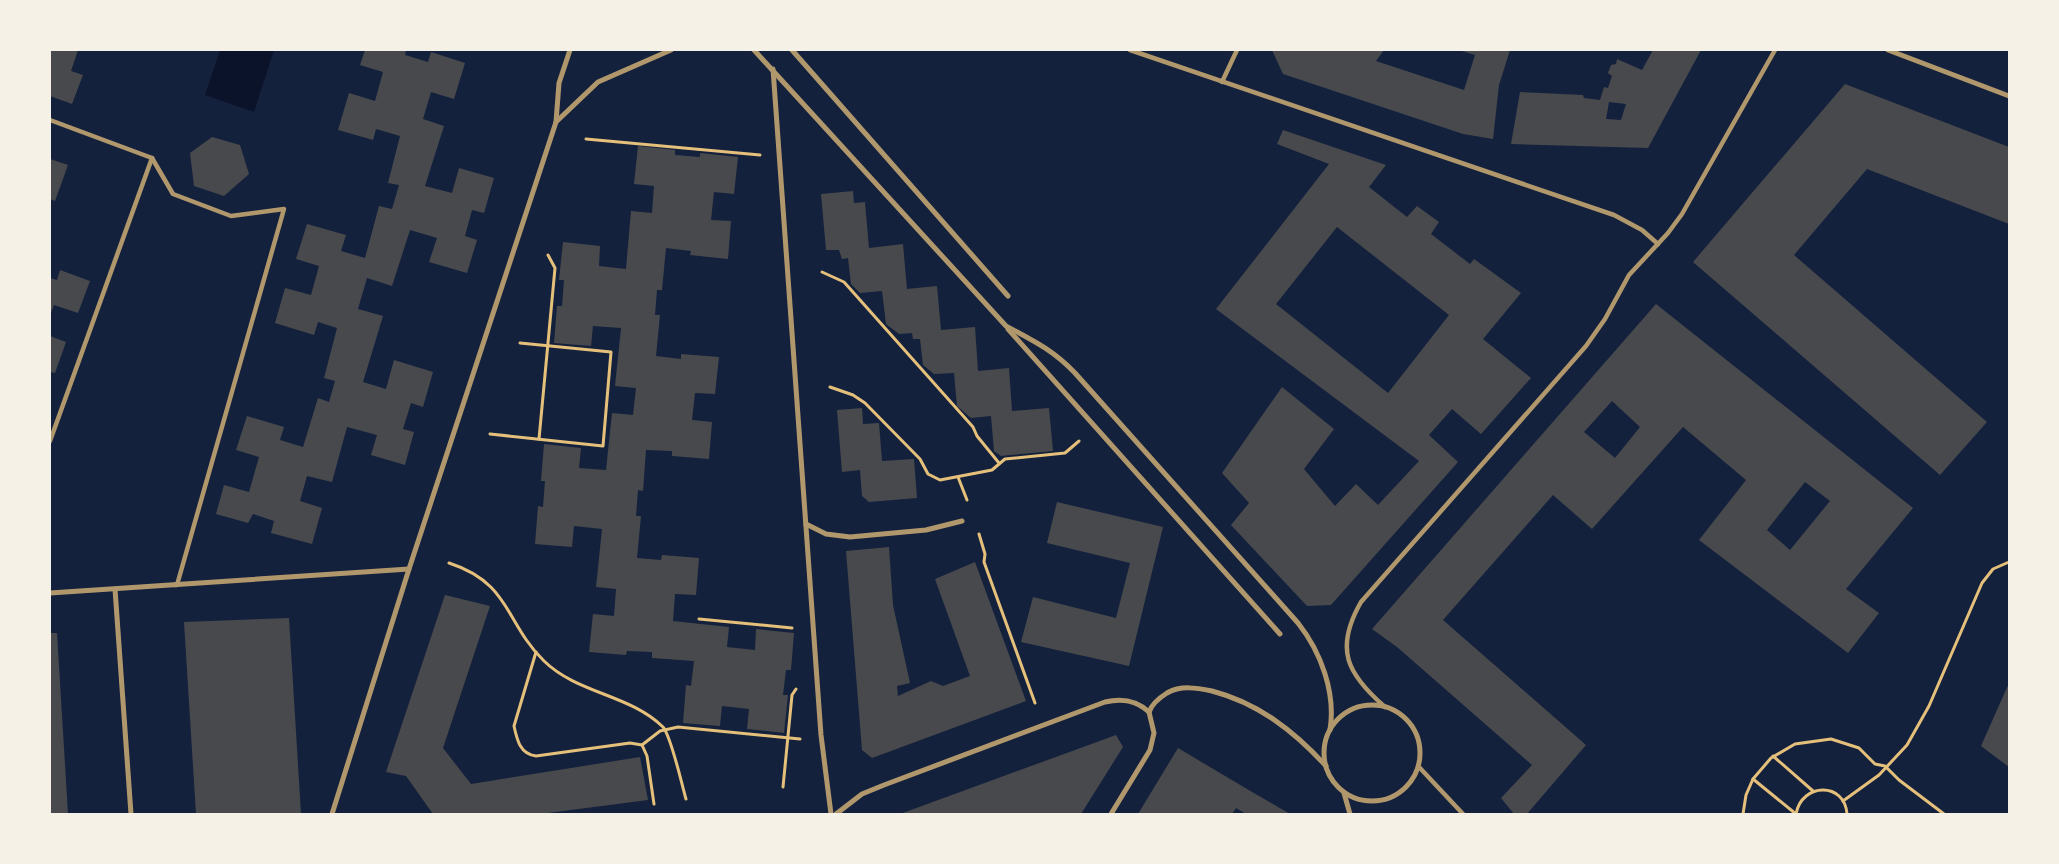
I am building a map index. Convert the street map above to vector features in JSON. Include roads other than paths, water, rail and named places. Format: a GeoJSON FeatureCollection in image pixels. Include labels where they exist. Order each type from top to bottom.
{"type":"FeatureCollection","features":[{"type":"Feature","properties":{"kind":"street"},"geometry":{"type":"LineString","coordinates":[[332,814],[409,569],[556,122],[559,83],[570,50]]}},
{"type":"Feature","properties":{"kind":"street"},"geometry":{"type":"LineString","coordinates":[[556,122],[598,82],[671,50]]}},
{"type":"Feature","properties":{"kind":"street"},"geometry":{"type":"LineString","coordinates":[[754,50],[1006,326],[1280,634]]}},
{"type":"Feature","properties":{"kind":"street"},"geometry":{"type":"LineString","coordinates":[[792,50],[1008,296]]}},
{"type":"Feature","properties":{"kind":"street"},"geometry":{"type":"LineString","coordinates":[[1130,50],[1614,215],[1642,230],[1658,244]]}},
{"type":"Feature","properties":{"kind":"street"},"geometry":{"type":"LineString","coordinates":[[1222,82],[1237,50]]}},
{"type":"Feature","properties":{"kind":"street"},"geometry":{"type":"LineString","coordinates":[[1385,707],[1356,678],[1348,662],[1346,645],[1348,629],[1358,608],[1586,346],[1630,275],[1682,214],[1775,50]]}},
{"type":"Feature","properties":{"kind":"street"},"geometry":{"type":"LineString","coordinates":[[1888,50],[2009,96]]}},
{"type":"Feature","properties":{"kind":"street"},"geometry":{"type":"LineString","coordinates":[[773,69],[821,735],[830,814]]}},
{"type":"Feature","properties":{"kind":"street"},"geometry":{"type":"LineString","coordinates":[[50,120],[152,158],[173,194],[231,216],[284,209],[176,585]]}},
{"type":"Feature","properties":{"kind":"street"},"geometry":{"type":"LineString","coordinates":[[50,441],[152,158]]}},
{"type":"Feature","properties":{"kind":"street"},"geometry":{"type":"LineString","coordinates":[[1006,326],[1039,342],[1061,358],[1303,630],[1316,650],[1326,680],[1332,717],[1326,742],[1326,766]]}},
{"type":"Feature","properties":{"kind":"street"},"geometry":{"type":"LineString","coordinates":[[806,524],[826,534],[850,537],[926,530],[962,521]]}},
{"type":"Feature","properties":{"kind":"street"},"geometry":{"type":"LineString","coordinates":[[50,592],[409,569]]}},
{"type":"Feature","properties":{"kind":"street"},"geometry":{"type":"LineString","coordinates":[[50,592],[176,585]]}},
{"type":"Feature","properties":{"kind":"street"},"geometry":{"type":"LineString","coordinates":[[115,589],[131,814]]}},
{"type":"Feature","properties":{"kind":"street"},"geometry":{"type":"LineString","coordinates":[[1111,814],[1150,750],[1154,733],[1150,712],[1155,702],[1174,690],[1193,688],[1222,694],[1243,701],[1268,715],[1309,747],[1326,766],[1333,781],[1344,792],[1358,799],[1372,801],[1388,799],[1401,792],[1412,781],[1419,767],[1418,737],[1410,724],[1399,713],[1385,707],[1370,706],[1358,708],[1337,720],[1330,730]]}},
{"type":"Feature","properties":{"kind":"street"},"geometry":{"type":"LineString","coordinates":[[836,814],[862,794],[1105,702],[1124,699],[1132,701],[1150,712]]}},
{"type":"Feature","properties":{"kind":"street"},"geometry":{"type":"LineString","coordinates":[[1419,767],[1463,814]]}},
{"type":"Feature","properties":{"kind":"street"},"geometry":{"type":"LineString","coordinates":[[1344,792],[1350,814]]}},
{"type":"Feature","properties":{"kind":"water"},"geometry":{"type":"Polygon","coordinates":[[[220,50],[274,50],[254,112],[205,95],[220,50]]]}}]}
